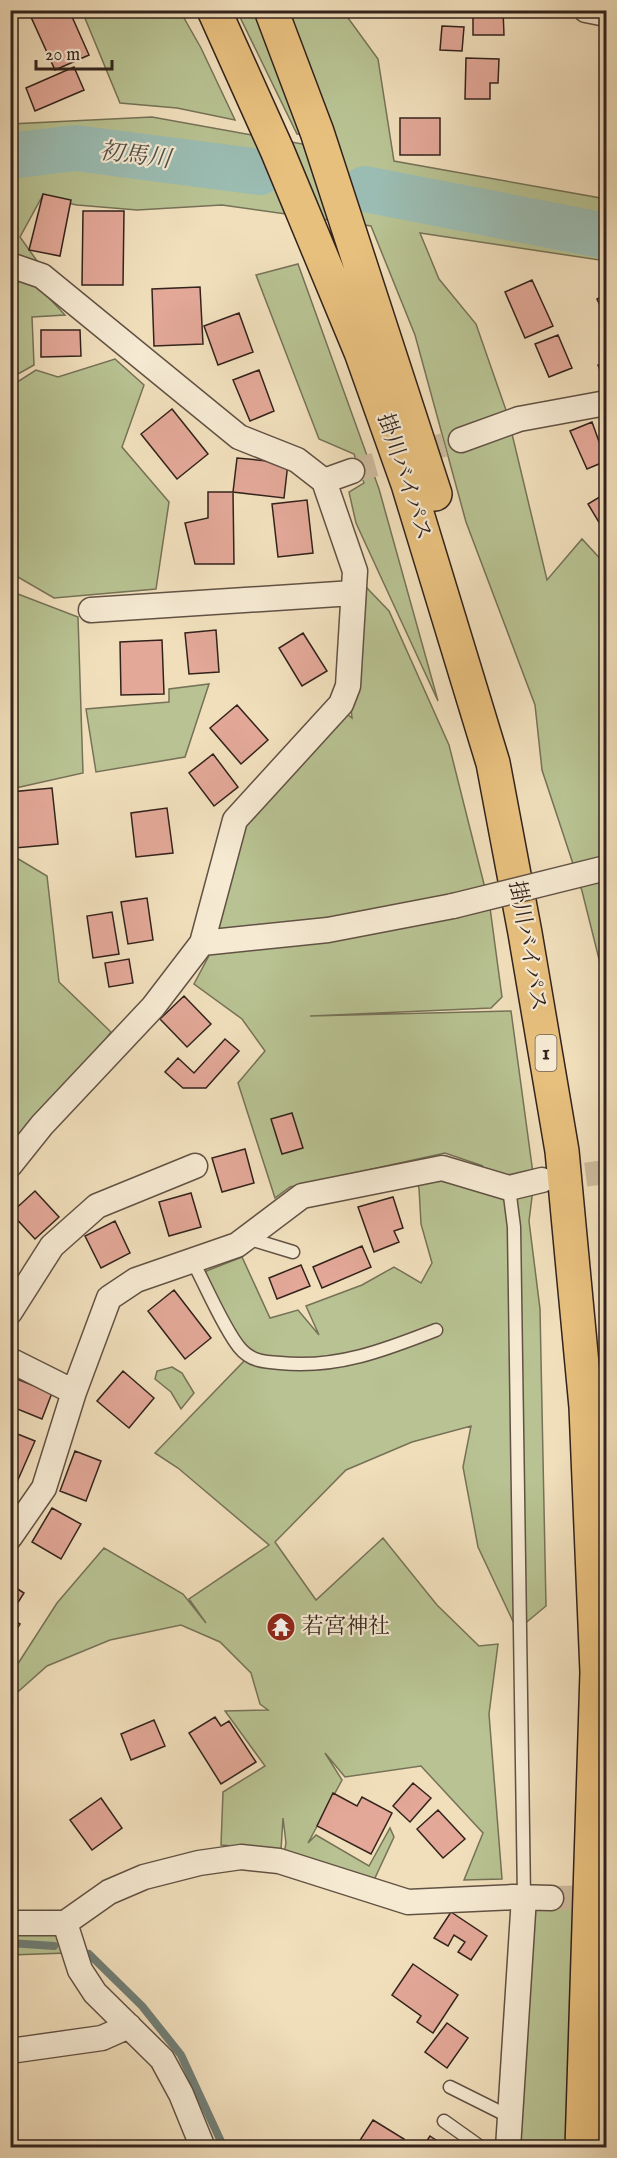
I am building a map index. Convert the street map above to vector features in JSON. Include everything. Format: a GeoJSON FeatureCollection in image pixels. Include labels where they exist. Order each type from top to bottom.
{"type":"FeatureCollection","features":[{"type":"Feature","properties":{"kind":"highway"},"geometry":{"type":"LineString","coordinates":[[196,10],[277,150]]}},
{"type":"Feature","properties":{"kind":"highway","name":"掛川バイパス"},"geometry":{"type":"LineString","coordinates":[[214,10],[277,150],[361,352],[408,484],[493,763],[562,1151],[586,1407],[597,1672],[582,2148]]}},
{"type":"Feature","properties":{"kind":"highway"},"geometry":{"type":"LineString","coordinates":[[271,10],[317,132],[438,503],[482,670],[493,763]]}},
{"type":"Feature","properties":{"kind":"street"},"geometry":{"type":"LineString","coordinates":[[586,10],[606,14]]}},
{"type":"Feature","properties":{"kind":"street"},"geometry":{"type":"LineString","coordinates":[[10,265],[42,276],[239,437],[297,460],[324,480],[355,571],[348,687],[341,704],[235,820],[202,943],[153,1007],[42,1125],[10,1165]]}},
{"type":"Feature","properties":{"kind":"street"},"geometry":{"type":"LineString","coordinates":[[461,440],[519,419],[606,403]]}},
{"type":"Feature","properties":{"kind":"street"},"geometry":{"type":"LineString","coordinates":[[324,480],[352,471]]}},
{"type":"Feature","properties":{"kind":"street"},"geometry":{"type":"LineString","coordinates":[[91,610],[353,593]]}},
{"type":"Feature","properties":{"kind":"street"},"geometry":{"type":"LineString","coordinates":[[202,943],[328,930],[453,906],[606,868]]}},
{"type":"Feature","properties":{"kind":"street"},"geometry":{"type":"LineString","coordinates":[[10,1312],[52,1246],[97,1206],[195,1166]]}},
{"type":"Feature","properties":{"kind":"street"},"geometry":{"type":"LineString","coordinates":[[10,1536],[44,1488],[74,1392],[109,1298],[136,1280],[237,1245],[302,1196],[442,1168],[509,1188],[542,1180]]}},
{"type":"Feature","properties":{"kind":"street"},"geometry":{"type":"LineString","coordinates":[[10,1359],[74,1392]]}},
{"type":"Feature","properties":{"kind":"street"},"geometry":{"type":"LineString","coordinates":[[10,1923],[64,1923],[109,1892],[144,1877],[199,1863],[241,1857],[279,1861],[408,1902],[551,1898]]}},
{"type":"Feature","properties":{"kind":"street"},"geometry":{"type":"LineString","coordinates":[[508,2148],[524,1897]]}},
{"type":"Feature","properties":{"kind":"street"},"geometry":{"type":"LineString","coordinates":[[64,1923],[80,1970],[95,1993],[162,2059],[181,2094],[203,2148]]}},
{"type":"Feature","properties":{"kind":"street"},"geometry":{"type":"LineString","coordinates":[[10,2051],[102,2038],[129,2026]]}},
{"type":"Feature","properties":{"kind":"lane"},"geometry":{"type":"LineString","coordinates":[[509,1188],[514,1227],[524,1897]]}},
{"type":"Feature","properties":{"kind":"lane"},"geometry":{"type":"LineString","coordinates":[[246,1239],[293,1252]]}},
{"type":"Feature","properties":{"kind":"lane"},"geometry":{"type":"LineString","coordinates":[[193,1262],[239,1348],[256,1361],[306,1366],[339,1361],[374,1354],[436,1330]]}},
{"type":"Feature","properties":{"kind":"lane"},"geometry":{"type":"LineString","coordinates":[[450,2087],[510,2117]]}},
{"type":"Feature","properties":{"kind":"lane"},"geometry":{"type":"LineString","coordinates":[[444,2121],[482,2148]]}},
{"type":"Feature","properties":{"kind":"green space"},"geometry":{"type":"Polygon","coordinates":[[[82,11],[180,11],[201,48],[235,120],[177,108],[120,103],[82,11]]]}},
{"type":"Feature","properties":{"kind":"green space"},"geometry":{"type":"Polygon","coordinates":[[[237,11],[261,11],[308,135],[297,134],[237,11]]]}},
{"type":"Feature","properties":{"kind":"green space"},"geometry":{"type":"Polygon","coordinates":[[[286,11],[343,11],[378,59],[394,161],[606,199],[606,261],[420,233],[439,279],[476,324],[507,413],[547,580],[582,539],[606,565],[606,987],[582,891],[542,770],[535,705],[466,522],[415,335],[371,226],[222,205],[137,210],[77,205],[47,199],[43,195],[20,237],[57,289],[11,264],[10,124],[152,117],[341,151],[286,11]]]}},
{"type":"Feature","properties":{"kind":"green space"},"geometry":{"type":"Polygon","coordinates":[[[298,264],[379,489],[438,701],[356,523],[349,492],[364,483],[354,454],[319,439],[256,275],[298,264]]]}},
{"type":"Feature","properties":{"kind":"green space"},"geometry":{"type":"Polygon","coordinates":[[[10,275],[37,285],[65,315],[32,317],[34,365],[11,378],[10,275]]]}},
{"type":"Feature","properties":{"kind":"green space"},"geometry":{"type":"Polygon","coordinates":[[[115,359],[144,385],[122,447],[169,502],[156,589],[54,598],[11,573],[11,386],[36,370],[58,377],[115,359]]]}},
{"type":"Feature","properties":{"kind":"green space"},"geometry":{"type":"Polygon","coordinates":[[[366,587],[389,611],[449,745],[490,908],[502,997],[491,1008],[310,1016],[511,1011],[534,1181],[529,1221],[540,1309],[546,1606],[517,1630],[478,1547],[463,1467],[471,1426],[412,1442],[346,1470],[275,1542],[316,1600],[383,1538],[437,1605],[479,1646],[498,1644],[489,1714],[502,1879],[464,1880],[483,1833],[421,1766],[345,1777],[325,1753],[342,1780],[308,1843],[316,1835],[369,1866],[390,1828],[394,1837],[374,1880],[284,1854],[286,1843],[283,1818],[281,1850],[221,1845],[223,1792],[265,1766],[225,1711],[268,1710],[260,1704],[251,1673],[220,1642],[181,1625],[110,1640],[47,1666],[11,1698],[10,1676],[57,1603],[104,1548],[183,1594],[206,1623],[189,1599],[269,1545],[178,1468],[155,1453],[244,1361],[204,1272],[242,1257],[270,1318],[298,1310],[319,1335],[306,1306],[362,1285],[394,1267],[421,1283],[432,1263],[421,1224],[419,1188],[408,1163],[483,1166],[445,1153],[290,1187],[275,1198],[238,1083],[265,1051],[242,1019],[194,984],[212,950],[391,917],[385,907],[387,912],[215,936],[237,822],[341,709],[352,718],[350,698],[366,587]]]}},
{"type":"Feature","properties":{"kind":"green space"},"geometry":{"type":"Polygon","coordinates":[[[10,591],[78,617],[83,773],[11,789],[10,591]]]}},
{"type":"Feature","properties":{"kind":"green space"},"geometry":{"type":"Polygon","coordinates":[[[209,684],[185,757],[96,772],[86,709],[169,702],[169,689],[209,684]]]}},
{"type":"Feature","properties":{"kind":"green space"},"geometry":{"type":"Polygon","coordinates":[[[10,854],[47,876],[59,982],[111,1032],[10,1166],[10,854]]]}},
{"type":"Feature","properties":{"kind":"green space"},"geometry":{"type":"Polygon","coordinates":[[[172,1367],[182,1373],[194,1393],[181,1409],[171,1392],[155,1379],[157,1371],[172,1367]]]}},
{"type":"Feature","properties":{"kind":"green space"},"geometry":{"type":"Polygon","coordinates":[[[524,1897],[578,1902],[567,2147],[512,2148],[524,1897]]]}},
{"type":"Feature","properties":{"kind":"green space"},"geometry":{"type":"Polygon","coordinates":[[[10,1923],[59,1923],[66,1953],[11,1955],[10,1923]]]}},
{"type":"Feature","properties":{"kind":"building"},"geometry":{"type":"Polygon","coordinates":[[[45,10],[69,10],[89,55],[55,70],[31,17],[45,10]]]}},
{"type":"Feature","properties":{"kind":"building"},"geometry":{"type":"Polygon","coordinates":[[[473,10],[503,10],[504,35],[473,35],[473,10]]]}},
{"type":"Feature","properties":{"kind":"building"},"geometry":{"type":"Polygon","coordinates":[[[442,26],[464,27],[462,51],[440,50],[442,26]]]}},
{"type":"Feature","properties":{"kind":"building"},"geometry":{"type":"Polygon","coordinates":[[[466,58],[499,59],[498,83],[490,83],[490,99],[465,99],[466,58]]]}},
{"type":"Feature","properties":{"kind":"building"},"geometry":{"type":"Polygon","coordinates":[[[74,67],[84,90],[35,111],[26,88],[74,67]]]}},
{"type":"Feature","properties":{"kind":"building"},"geometry":{"type":"Polygon","coordinates":[[[400,118],[440,118],[440,155],[400,155],[400,118]]]}},
{"type":"Feature","properties":{"kind":"building"},"geometry":{"type":"Polygon","coordinates":[[[43,194],[71,200],[60,256],[29,250],[43,194]]]}},
{"type":"Feature","properties":{"kind":"building"},"geometry":{"type":"Polygon","coordinates":[[[83,211],[124,211],[123,285],[82,285],[83,211]]]}},
{"type":"Feature","properties":{"kind":"building"},"geometry":{"type":"Polygon","coordinates":[[[532,280],[553,326],[525,338],[505,292],[532,280]]]}},
{"type":"Feature","properties":{"kind":"building"},"geometry":{"type":"Polygon","coordinates":[[[200,287],[203,344],[154,346],[152,289],[200,287]]]}},
{"type":"Feature","properties":{"kind":"building"},"geometry":{"type":"Polygon","coordinates":[[[606,294],[606,318],[597,299],[606,294]]]}},
{"type":"Feature","properties":{"kind":"building"},"geometry":{"type":"Polygon","coordinates":[[[239,313],[253,352],[218,365],[204,326],[239,313]]]}},
{"type":"Feature","properties":{"kind":"building"},"geometry":{"type":"Polygon","coordinates":[[[41,330],[80,330],[81,356],[41,357],[41,330]]]}},
{"type":"Feature","properties":{"kind":"building"},"geometry":{"type":"Polygon","coordinates":[[[558,335],[572,368],[549,377],[535,344],[558,335]]]}},
{"type":"Feature","properties":{"kind":"building"},"geometry":{"type":"Polygon","coordinates":[[[606,361],[606,385],[598,365],[606,361]]]}},
{"type":"Feature","properties":{"kind":"building"},"geometry":{"type":"Polygon","coordinates":[[[259,370],[274,411],[250,421],[233,380],[259,370]]]}},
{"type":"Feature","properties":{"kind":"building"},"geometry":{"type":"Polygon","coordinates":[[[172,409],[208,454],[177,479],[141,434],[172,409]]]}},
{"type":"Feature","properties":{"kind":"building"},"geometry":{"type":"Polygon","coordinates":[[[592,422],[606,461],[587,469],[570,431],[592,422]]]}},
{"type":"Feature","properties":{"kind":"building"},"geometry":{"type":"Polygon","coordinates":[[[237,458],[288,463],[284,498],[233,492],[237,458]]]}},
{"type":"Feature","properties":{"kind":"building"},"geometry":{"type":"Polygon","coordinates":[[[208,492],[233,492],[234,564],[195,564],[185,523],[208,518],[208,492]]]}},
{"type":"Feature","properties":{"kind":"building"},"geometry":{"type":"Polygon","coordinates":[[[606,493],[606,520],[600,524],[588,504],[606,493]]]}},
{"type":"Feature","properties":{"kind":"building"},"geometry":{"type":"Polygon","coordinates":[[[307,500],[313,553],[278,557],[272,504],[307,500]]]}},
{"type":"Feature","properties":{"kind":"building"},"geometry":{"type":"Polygon","coordinates":[[[216,630],[219,672],[189,674],[185,633],[216,630]]]}},
{"type":"Feature","properties":{"kind":"building"},"geometry":{"type":"Polygon","coordinates":[[[303,633],[327,671],[302,686],[279,648],[303,633]]]}},
{"type":"Feature","properties":{"kind":"building"},"geometry":{"type":"Polygon","coordinates":[[[162,640],[164,694],[121,695],[120,642],[162,640]]]}},
{"type":"Feature","properties":{"kind":"building"},"geometry":{"type":"Polygon","coordinates":[[[237,705],[268,740],[241,764],[210,728],[237,705]]]}},
{"type":"Feature","properties":{"kind":"building"},"geometry":{"type":"Polygon","coordinates":[[[213,754],[238,787],[214,806],[189,773],[213,754]]]}},
{"type":"Feature","properties":{"kind":"building"},"geometry":{"type":"Polygon","coordinates":[[[52,788],[58,844],[15,848],[10,792],[52,788]]]}},
{"type":"Feature","properties":{"kind":"building"},"geometry":{"type":"Polygon","coordinates":[[[167,808],[173,853],[136,857],[131,813],[167,808]]]}},
{"type":"Feature","properties":{"kind":"building"},"geometry":{"type":"Polygon","coordinates":[[[147,898],[153,940],[128,944],[121,902],[147,898]]]}},
{"type":"Feature","properties":{"kind":"building"},"geometry":{"type":"Polygon","coordinates":[[[112,912],[119,954],[93,958],[87,916],[112,912]]]}},
{"type":"Feature","properties":{"kind":"building"},"geometry":{"type":"Polygon","coordinates":[[[129,959],[133,983],[109,987],[105,963],[129,959]]]}},
{"type":"Feature","properties":{"kind":"building"},"geometry":{"type":"Polygon","coordinates":[[[184,996],[211,1024],[187,1047],[160,1019],[184,996]]]}},
{"type":"Feature","properties":{"kind":"building"},"geometry":{"type":"Polygon","coordinates":[[[225,1039],[239,1051],[206,1088],[183,1088],[165,1072],[178,1058],[194,1073],[225,1039]]]}},
{"type":"Feature","properties":{"kind":"building"},"geometry":{"type":"Polygon","coordinates":[[[292,1113],[303,1148],[282,1154],[271,1119],[292,1113]]]}},
{"type":"Feature","properties":{"kind":"building"},"geometry":{"type":"Polygon","coordinates":[[[245,1149],[254,1183],[222,1192],[212,1158],[245,1149]]]}},
{"type":"Feature","properties":{"kind":"building"},"geometry":{"type":"Polygon","coordinates":[[[35,1191],[59,1217],[35,1239],[11,1213],[35,1191]]]}},
{"type":"Feature","properties":{"kind":"building"},"geometry":{"type":"Polygon","coordinates":[[[191,1193],[201,1227],[169,1236],[159,1202],[191,1193]]]}},
{"type":"Feature","properties":{"kind":"building"},"geometry":{"type":"Polygon","coordinates":[[[393,1197],[403,1228],[394,1231],[399,1242],[374,1252],[358,1207],[393,1197]]]}},
{"type":"Feature","properties":{"kind":"building"},"geometry":{"type":"Polygon","coordinates":[[[115,1221],[130,1253],[101,1268],[85,1236],[115,1221]]]}},
{"type":"Feature","properties":{"kind":"building"},"geometry":{"type":"Polygon","coordinates":[[[362,1246],[371,1267],[322,1288],[313,1267],[362,1246]]]}},
{"type":"Feature","properties":{"kind":"building"},"geometry":{"type":"Polygon","coordinates":[[[301,1265],[310,1286],[277,1299],[269,1278],[301,1265]]]}},
{"type":"Feature","properties":{"kind":"building"},"geometry":{"type":"Polygon","coordinates":[[[174,1290],[211,1338],[185,1359],[148,1311],[174,1290]]]}},
{"type":"Feature","properties":{"kind":"building"},"geometry":{"type":"Polygon","coordinates":[[[123,1371],[154,1398],[129,1428],[97,1401],[123,1371]]]}},
{"type":"Feature","properties":{"kind":"building"},"geometry":{"type":"Polygon","coordinates":[[[17,1379],[52,1393],[42,1419],[10,1406],[10,1394],[17,1379]]]}},
{"type":"Feature","properties":{"kind":"building"},"geometry":{"type":"Polygon","coordinates":[[[10,1431],[35,1441],[17,1482],[10,1479],[10,1431]]]}},
{"type":"Feature","properties":{"kind":"building"},"geometry":{"type":"Polygon","coordinates":[[[75,1451],[101,1461],[86,1501],[60,1491],[75,1451]]]}},
{"type":"Feature","properties":{"kind":"building"},"geometry":{"type":"Polygon","coordinates":[[[52,1508],[81,1524],[61,1559],[32,1542],[52,1508]]]}},
{"type":"Feature","properties":{"kind":"building"},"geometry":{"type":"Polygon","coordinates":[[[10,1584],[24,1593],[10,1615],[10,1584]]]}},
{"type":"Feature","properties":{"kind":"building"},"geometry":{"type":"Polygon","coordinates":[[[10,1618],[20,1624],[10,1640],[10,1618]]]}},
{"type":"Feature","properties":{"kind":"building"},"geometry":{"type":"Polygon","coordinates":[[[215,1717],[221,1726],[229,1721],[256,1762],[221,1784],[189,1733],[215,1717]]]}},
{"type":"Feature","properties":{"kind":"building"},"geometry":{"type":"Polygon","coordinates":[[[154,1720],[165,1746],[131,1760],[121,1734],[154,1720]]]}},
{"type":"Feature","properties":{"kind":"building"},"geometry":{"type":"Polygon","coordinates":[[[413,1783],[431,1798],[410,1822],[393,1806],[413,1783]]]}},
{"type":"Feature","properties":{"kind":"building"},"geometry":{"type":"Polygon","coordinates":[[[333,1793],[357,1806],[362,1797],[392,1813],[371,1854],[317,1826],[333,1793]]]}},
{"type":"Feature","properties":{"kind":"building"},"geometry":{"type":"Polygon","coordinates":[[[101,1798],[122,1828],[92,1850],[70,1820],[101,1798]]]}},
{"type":"Feature","properties":{"kind":"building"},"geometry":{"type":"Polygon","coordinates":[[[438,1810],[465,1839],[443,1858],[417,1829],[438,1810]]]}},
{"type":"Feature","properties":{"kind":"building"},"geometry":{"type":"Polygon","coordinates":[[[451,1912],[487,1936],[471,1960],[458,1952],[465,1942],[454,1935],[448,1946],[434,1938],[451,1912]]]}},
{"type":"Feature","properties":{"kind":"building"},"geometry":{"type":"Polygon","coordinates":[[[413,1964],[458,1995],[433,2033],[417,2022],[421,2016],[392,1995],[413,1964]]]}},
{"type":"Feature","properties":{"kind":"building"},"geometry":{"type":"Polygon","coordinates":[[[447,2023],[468,2038],[447,2068],[425,2052],[447,2023]]]}},
{"type":"Feature","properties":{"kind":"building"},"geometry":{"type":"Polygon","coordinates":[[[373,2120],[404,2139],[399,2148],[355,2148],[373,2120]]]}},
{"type":"Feature","properties":{"kind":"building"},"geometry":{"type":"Polygon","coordinates":[[[430,2136],[448,2148],[422,2148],[430,2136]]]}},
{"type":"Feature","properties":{"kind":"waterway","name":"初馬川"},"geometry":{"type":"LineString","coordinates":[[10,156],[75,148],[260,172]]}},
{"type":"Feature","properties":{"kind":"waterway","name":"初馬川"},"geometry":{"type":"LineString","coordinates":[[365,189],[606,236]]}},
{"type":"Feature","properties":{"kind":"waterway"},"geometry":{"type":"LineString","coordinates":[[10,1943],[54,1946]]}},
{"type":"Feature","properties":{"kind":"waterway"},"geometry":{"type":"LineString","coordinates":[[89,1954],[142,2006],[181,2055],[224,2148]]}},
{"type":"Feature","properties":{"kind":"tunnel"},"geometry":{"type":"LineString","coordinates":[[352,471],[461,440]]}},
{"type":"Feature","properties":{"kind":"tunnel"},"geometry":{"type":"LineString","coordinates":[[550,1179],[606,1172]]}},
{"type":"Feature","properties":{"kind":"tunnel"},"geometry":{"type":"LineString","coordinates":[[551,1898],[606,1897]]}},
{"type":"Feature","properties":{"kind":"place","name":"若宮神社"},"geometry":{"type":"Point","coordinates":[281,1627]}}]}
